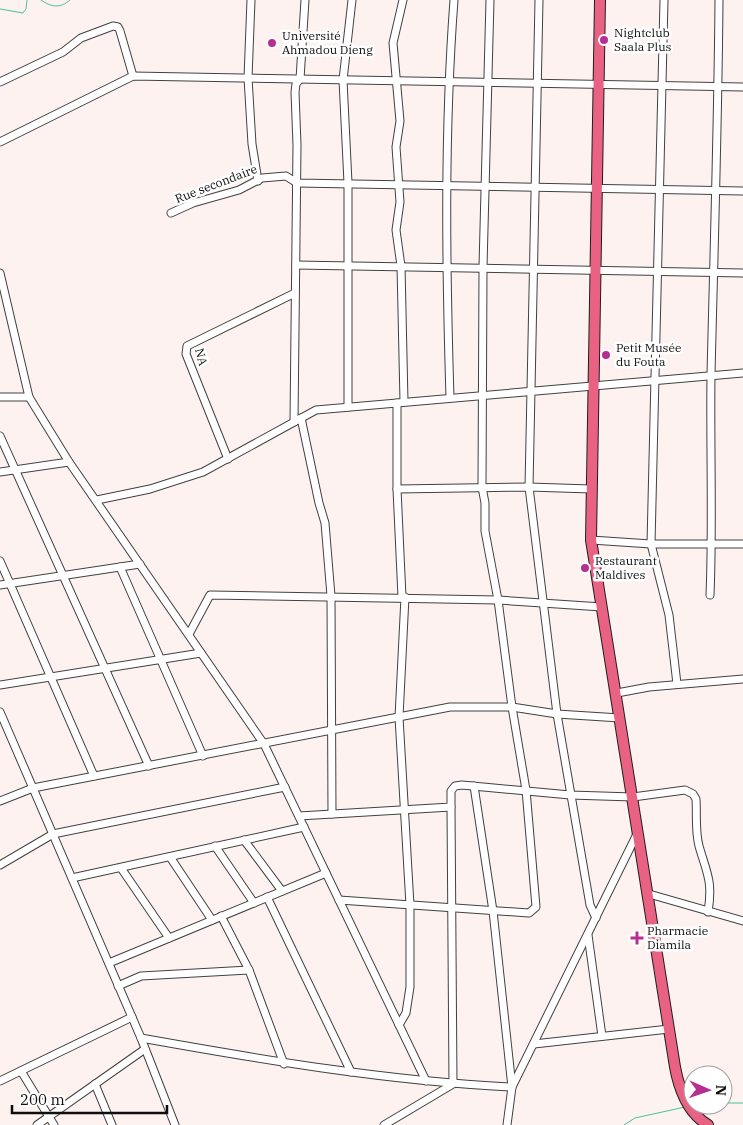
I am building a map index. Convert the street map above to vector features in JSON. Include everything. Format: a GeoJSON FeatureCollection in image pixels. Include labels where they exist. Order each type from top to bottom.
{"type":"FeatureCollection","features":[{"type":"Feature","properties":{"kind":"highway"},"geometry":{"type":"LineString","coordinates":[[600,0],[591,540],[617,693],[678,1084],[693,1112],[706,1124]]}},
{"type":"Feature","properties":{"kind":"street"},"geometry":{"type":"LineString","coordinates":[[251,0],[248,78],[252,144],[258,181]]}},
{"type":"Feature","properties":{"kind":"street"},"geometry":{"type":"LineString","coordinates":[[305,0],[300,79],[296,84],[295,293],[297,420],[325,523],[331,596],[332,814]]}},
{"type":"Feature","properties":{"kind":"street"},"geometry":{"type":"LineString","coordinates":[[348,407],[348,183],[343,80],[352,0]]}},
{"type":"Feature","properties":{"kind":"street"},"geometry":{"type":"LineString","coordinates":[[399,1025],[406,1012],[410,987],[410,905],[399,717],[404,597],[397,489],[401,266],[396,230],[400,184],[396,146],[400,121],[393,43],[403,0]]}},
{"type":"Feature","properties":{"kind":"street"},"geometry":{"type":"LineString","coordinates":[[450,398],[446,267],[446,185],[448,82],[454,0]]}},
{"type":"Feature","properties":{"kind":"street"},"geometry":{"type":"LineString","coordinates":[[339,900],[529,913],[536,907],[526,790],[512,707],[498,600],[485,531],[485,503],[482,487],[483,267],[490,0]]}},
{"type":"Feature","properties":{"kind":"street"},"geometry":{"type":"LineString","coordinates":[[539,0],[529,486],[570,795],[590,905],[596,918]]}},
{"type":"Feature","properties":{"kind":"street"},"geometry":{"type":"LineString","coordinates":[[664,0],[651,544],[669,615],[677,684]]}},
{"type":"Feature","properties":{"kind":"street"},"geometry":{"type":"LineString","coordinates":[[710,595],[712,544],[711,376],[717,190],[719,0]]}},
{"type":"Feature","properties":{"kind":"street"},"geometry":{"type":"LineString","coordinates":[[0,82],[63,52],[81,38],[113,26],[118,27],[120,30],[133,76]]}},
{"type":"Feature","properties":{"kind":"street"},"geometry":{"type":"LineString","coordinates":[[0,142],[133,76],[743,87]]}},
{"type":"Feature","properties":{"kind":"street","name":"Rue secondaire"},"geometry":{"type":"LineString","coordinates":[[171,213],[262,178],[286,176],[297,182],[743,190]]}},
{"type":"Feature","properties":{"kind":"street"},"geometry":{"type":"LineString","coordinates":[[296,265],[743,273]]}},
{"type":"Feature","properties":{"kind":"street"},"geometry":{"type":"LineString","coordinates":[[0,273],[1,286],[29,396],[69,462],[264,744],[426,1081]]}},
{"type":"Feature","properties":{"kind":"street","name":"NA"},"geometry":{"type":"LineString","coordinates":[[228,459],[186,354],[187,346],[295,293]]}},
{"type":"Feature","properties":{"kind":"street"},"geometry":{"type":"LineString","coordinates":[[97,500],[150,489],[203,472],[316,410],[743,373]]}},
{"type":"Feature","properties":{"kind":"street"},"geometry":{"type":"LineString","coordinates":[[0,397],[29,396]]}},
{"type":"Feature","properties":{"kind":"street"},"geometry":{"type":"LineString","coordinates":[[0,436],[148,766]]}},
{"type":"Feature","properties":{"kind":"street"},"geometry":{"type":"LineString","coordinates":[[0,472],[69,462]]}},
{"type":"Feature","properties":{"kind":"street"},"geometry":{"type":"LineString","coordinates":[[397,489],[529,486],[591,489]]}},
{"type":"Feature","properties":{"kind":"street"},"geometry":{"type":"LineString","coordinates":[[591,540],[651,544],[743,544]]}},
{"type":"Feature","properties":{"kind":"street"},"geometry":{"type":"LineString","coordinates":[[0,561],[94,776]]}},
{"type":"Feature","properties":{"kind":"street"},"geometry":{"type":"LineString","coordinates":[[0,585],[140,564]]}},
{"type":"Feature","properties":{"kind":"street"},"geometry":{"type":"LineString","coordinates":[[120,567],[204,756]]}},
{"type":"Feature","properties":{"kind":"street"},"geometry":{"type":"LineString","coordinates":[[189,634],[210,595],[498,600],[602,608]]}},
{"type":"Feature","properties":{"kind":"street"},"geometry":{"type":"LineString","coordinates":[[0,685],[202,653]]}},
{"type":"Feature","properties":{"kind":"street"},"geometry":{"type":"LineString","coordinates":[[617,693],[677,684],[743,679]]}},
{"type":"Feature","properties":{"kind":"street"},"geometry":{"type":"LineString","coordinates":[[0,801],[33,788],[450,707],[512,707],[558,714],[620,718]]}},
{"type":"Feature","properties":{"kind":"street"},"geometry":{"type":"LineString","coordinates":[[0,712],[141,1038],[175,1125]]}},
{"type":"Feature","properties":{"kind":"street"},"geometry":{"type":"LineString","coordinates":[[453,1084],[450,908],[451,791],[455,786],[526,790],[570,795],[633,797],[685,790],[693,794],[696,799],[699,846],[709,878],[710,900],[708,912]]}},
{"type":"Feature","properties":{"kind":"street"},"geometry":{"type":"LineString","coordinates":[[474,786],[493,911],[512,1087],[507,1125]]}},
{"type":"Feature","properties":{"kind":"street"},"geometry":{"type":"LineString","coordinates":[[0,865],[52,834],[285,787]]}},
{"type":"Feature","properties":{"kind":"street"},"geometry":{"type":"LineString","coordinates":[[298,816],[452,807]]}},
{"type":"Feature","properties":{"kind":"street"},"geometry":{"type":"LineString","coordinates":[[72,878],[304,827]]}},
{"type":"Feature","properties":{"kind":"street"},"geometry":{"type":"LineString","coordinates":[[512,1087],[638,832]]}},
{"type":"Feature","properties":{"kind":"street"},"geometry":{"type":"LineString","coordinates":[[244,840],[282,891]]}},
{"type":"Feature","properties":{"kind":"street"},"geometry":{"type":"LineString","coordinates":[[215,846],[254,903]]}},
{"type":"Feature","properties":{"kind":"street"},"geometry":{"type":"LineString","coordinates":[[170,857],[212,920]]}},
{"type":"Feature","properties":{"kind":"street"},"geometry":{"type":"LineString","coordinates":[[121,868],[169,938]]}},
{"type":"Feature","properties":{"kind":"street"},"geometry":{"type":"LineString","coordinates":[[109,963],[326,873]]}},
{"type":"Feature","properties":{"kind":"street"},"geometry":{"type":"LineString","coordinates":[[649,894],[743,921]]}},
{"type":"Feature","properties":{"kind":"street"},"geometry":{"type":"LineString","coordinates":[[267,897],[351,1072]]}},
{"type":"Feature","properties":{"kind":"street"},"geometry":{"type":"LineString","coordinates":[[221,916],[249,970],[284,1064]]}},
{"type":"Feature","properties":{"kind":"street"},"geometry":{"type":"LineString","coordinates":[[588,935],[602,1036]]}},
{"type":"Feature","properties":{"kind":"street"},"geometry":{"type":"LineString","coordinates":[[118,986],[141,976],[249,970]]}},
{"type":"Feature","properties":{"kind":"street"},"geometry":{"type":"LineString","coordinates":[[0,1082],[132,1017]]}},
{"type":"Feature","properties":{"kind":"street"},"geometry":{"type":"LineString","coordinates":[[534,1044],[669,1029]]}},
{"type":"Feature","properties":{"kind":"street"},"geometry":{"type":"LineString","coordinates":[[141,1038],[284,1064],[453,1084],[512,1087]]}},
{"type":"Feature","properties":{"kind":"street"},"geometry":{"type":"LineString","coordinates":[[37,1125],[145,1049]]}},
{"type":"Feature","properties":{"kind":"street"},"geometry":{"type":"LineString","coordinates":[[21,1071],[54,1125]]}},
{"type":"Feature","properties":{"kind":"street"},"geometry":{"type":"LineString","coordinates":[[95,1084],[112,1125]]}},
{"type":"Feature","properties":{"kind":"street"},"geometry":{"type":"LineString","coordinates":[[384,1125],[453,1084]]}},
{"type":"Feature","properties":{"kind":"waterway"},"geometry":{"type":"LineString","coordinates":[[0,9],[23,13],[26,9],[27,0]]}},
{"type":"Feature","properties":{"kind":"waterway"},"geometry":{"type":"LineString","coordinates":[[41,0],[56,6],[63,5],[70,0]]}},
{"type":"Feature","properties":{"kind":"waterway"},"geometry":{"type":"LineString","coordinates":[[733,1103],[743,1103]]}},
{"type":"Feature","properties":{"kind":"waterway"},"geometry":{"type":"LineString","coordinates":[[624,1125],[635,1118],[683,1107]]}},
{"type":"Feature","properties":{"kind":"place","name":"Nightclub Saala Plus"},"geometry":{"type":"Point","coordinates":[604,40]}},
{"type":"Feature","properties":{"kind":"place","name":"Université Ahmadou Dieng"},"geometry":{"type":"Point","coordinates":[272,43]}},
{"type":"Feature","properties":{"kind":"place","name":"Petit Musée du Fouta"},"geometry":{"type":"Point","coordinates":[606,355]}},
{"type":"Feature","properties":{"kind":"place","name":"Restaurant Maldives"},"geometry":{"type":"Point","coordinates":[585,568]}},
{"type":"Feature","properties":{"kind":"place","name":"Pharmacie Diamila"},"geometry":{"type":"Point","coordinates":[637,938]}}]}
